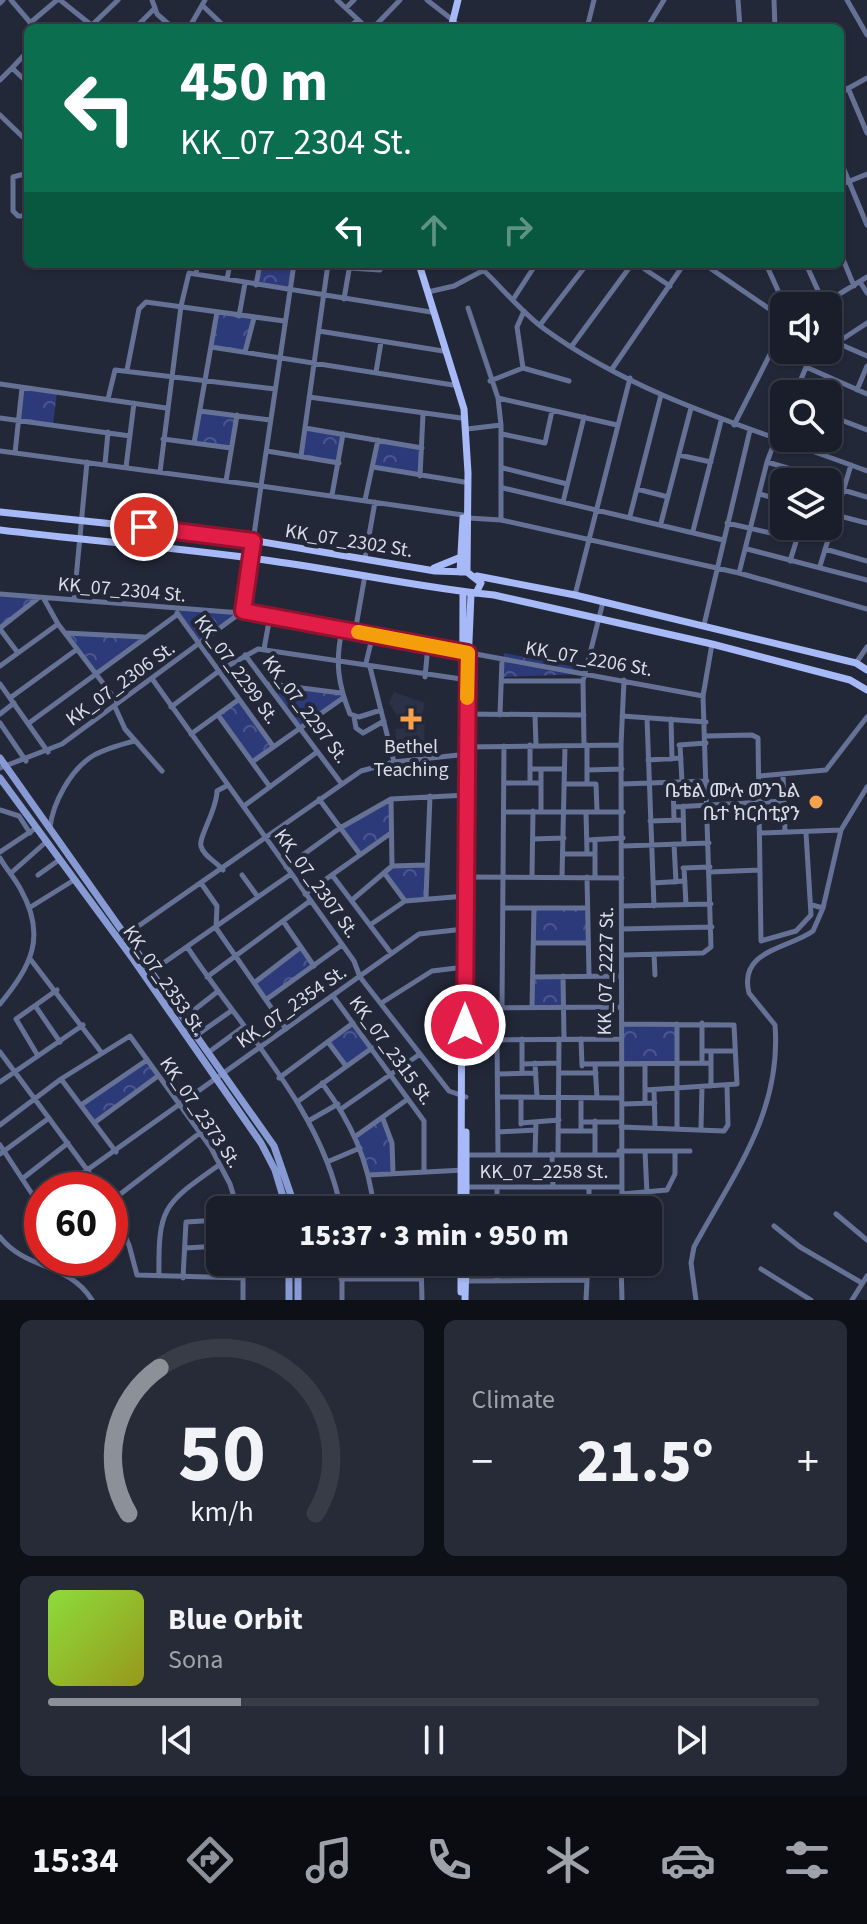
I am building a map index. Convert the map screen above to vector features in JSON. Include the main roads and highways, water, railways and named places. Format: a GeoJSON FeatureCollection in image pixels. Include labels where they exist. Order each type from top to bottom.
{"type":"FeatureCollection","features":[{"type":"Feature","properties":{"kind":"main road"},"geometry":{"type":"LineString","coordinates":[[456,24],[460,0]]}},
{"type":"Feature","properties":{"kind":"main road"},"geometry":{"type":"LineString","coordinates":[[418,268],[461,418],[466,517]]}},
{"type":"Feature","properties":{"kind":"main road"},"geometry":{"type":"LineString","coordinates":[[419,268],[451,365],[467,429],[464,559],[461,572],[451,583],[470,593]]}},
{"type":"Feature","properties":{"kind":"main road","name":"KK_07_2302 St."},"geometry":{"type":"LineString","coordinates":[[0,512],[253,541],[480,576]]}},
{"type":"Feature","properties":{"kind":"main road","name":"KK_07_2302 St."},"geometry":{"type":"LineString","coordinates":[[0,530],[251,558],[470,593],[600,617],[712,644],[850,680],[867,690]]}},
{"type":"Feature","properties":{"kind":"main road"},"geometry":{"type":"LineString","coordinates":[[429,570],[464,559]]}},
{"type":"Feature","properties":{"kind":"main road"},"geometry":{"type":"LineString","coordinates":[[464,559],[480,576],[704,625],[856,663],[867,670]]}},
{"type":"Feature","properties":{"kind":"main road"},"geometry":{"type":"LineString","coordinates":[[464,1196],[466,607],[470,593],[481,586],[480,576]]}},
{"type":"Feature","properties":{"kind":"main road"},"geometry":{"type":"LineString","coordinates":[[442,588],[456,595],[466,607]]}},
{"type":"Feature","properties":{"kind":"main road"},"geometry":{"type":"LineString","coordinates":[[466,607],[470,593]]}},
{"type":"Feature","properties":{"kind":"main road"},"geometry":{"type":"LineString","coordinates":[[463,1276],[463,1300]]}},
{"type":"Feature","properties":{"kind":"place","name":"Bethel Teaching"},"geometry":{"type":"Point","coordinates":[411,719]}},
{"type":"Feature","properties":{"kind":"place","name":"ቤቴል ሙሉ ወንጌል ቤተ ክርስቲያን"},"geometry":{"type":"Point","coordinates":[816,802]}}]}
